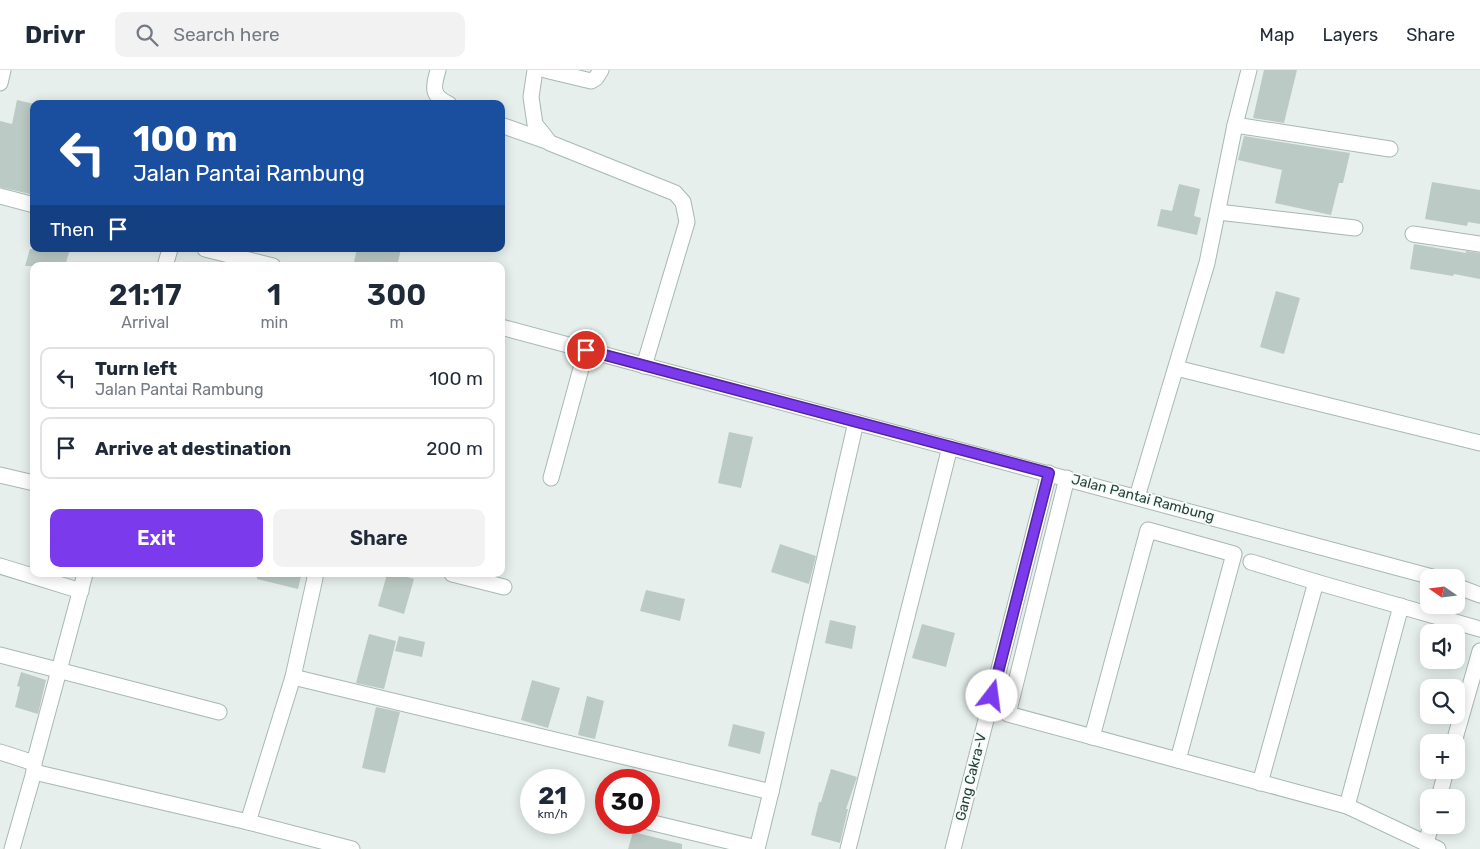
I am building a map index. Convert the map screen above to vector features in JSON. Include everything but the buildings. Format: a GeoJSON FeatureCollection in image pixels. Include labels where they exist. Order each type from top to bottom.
{"type":"FeatureCollection","features":[{"type":"Feature","properties":{"kind":"street"},"geometry":{"type":"LineString","coordinates":[[0,83],[3,70]]}},
{"type":"Feature","properties":{"kind":"street"},"geometry":{"type":"LineString","coordinates":[[438,70],[434,89],[437,97],[442,100]]}},
{"type":"Feature","properties":{"kind":"street"},"geometry":{"type":"LineString","coordinates":[[535,70],[531,97],[535,124],[550,143]]}},
{"type":"Feature","properties":{"kind":"street"},"geometry":{"type":"LineString","coordinates":[[546,70],[591,82],[596,78],[600,70]]}},
{"type":"Feature","properties":{"kind":"street"},"geometry":{"type":"LineString","coordinates":[[1137,497],[1207,263],[1235,125],[1249,70]]}},
{"type":"Feature","properties":{"kind":"street"},"geometry":{"type":"LineString","coordinates":[[1235,125],[1390,149]]}},
{"type":"Feature","properties":{"kind":"street"},"geometry":{"type":"LineString","coordinates":[[505,126],[675,192],[683,202],[687,222],[644,366]]}},
{"type":"Feature","properties":{"kind":"street"},"geometry":{"type":"LineString","coordinates":[[0,196],[30,204]]}},
{"type":"Feature","properties":{"kind":"street"},"geometry":{"type":"LineString","coordinates":[[1218,212],[1355,228]]}},
{"type":"Feature","properties":{"kind":"street"},"geometry":{"type":"LineString","coordinates":[[1413,234],[1480,244]]}},
{"type":"Feature","properties":{"kind":"street"},"geometry":{"type":"LineString","coordinates":[[217,252],[257,262]]}},
{"type":"Feature","properties":{"kind":"street","name":"Jalan Pantai Rambung"},"geometry":{"type":"LineString","coordinates":[[505,328],[1420,574]]}},
{"type":"Feature","properties":{"kind":"street"},"geometry":{"type":"LineString","coordinates":[[552,478],[586,350]]}},
{"type":"Feature","properties":{"kind":"street"},"geometry":{"type":"LineString","coordinates":[[1176,368],[1480,443]]}},
{"type":"Feature","properties":{"kind":"street"},"geometry":{"type":"LineString","coordinates":[[660,825],[757,848],[856,422]]}},
{"type":"Feature","properties":{"kind":"street"},"geometry":{"type":"LineString","coordinates":[[848,849],[950,447]]}},
{"type":"Feature","properties":{"kind":"street","name":"Gang Cakra-V"},"geometry":{"type":"LineString","coordinates":[[958,848],[1049,473]]}},
{"type":"Feature","properties":{"kind":"street"},"geometry":{"type":"LineString","coordinates":[[0,475],[30,482]]}},
{"type":"Feature","properties":{"kind":"street"},"geometry":{"type":"LineString","coordinates":[[1067,478],[1008,714],[1347,806],[1432,846]]}},
{"type":"Feature","properties":{"kind":"street"},"geometry":{"type":"LineString","coordinates":[[1092,737],[1148,530],[1234,554],[1178,760]]}},
{"type":"Feature","properties":{"kind":"street"},"geometry":{"type":"LineString","coordinates":[[1251,562],[1480,629]]}},
{"type":"Feature","properties":{"kind":"street"},"geometry":{"type":"LineString","coordinates":[[0,566],[30,575]]}},
{"type":"Feature","properties":{"kind":"street"},"geometry":{"type":"LineString","coordinates":[[36,577],[81,591]]}},
{"type":"Feature","properties":{"kind":"street"},"geometry":{"type":"LineString","coordinates":[[12,849],[84,577]]}},
{"type":"Feature","properties":{"kind":"street"},"geometry":{"type":"LineString","coordinates":[[248,822],[293,677],[315,577]]}},
{"type":"Feature","properties":{"kind":"street"},"geometry":{"type":"LineString","coordinates":[[464,577],[504,587]]}},
{"type":"Feature","properties":{"kind":"street"},"geometry":{"type":"LineString","coordinates":[[1260,783],[1316,582]]}},
{"type":"Feature","properties":{"kind":"street"},"geometry":{"type":"LineString","coordinates":[[1465,589],[1480,595]]}},
{"type":"Feature","properties":{"kind":"street"},"geometry":{"type":"LineString","coordinates":[[1347,806],[1401,606]]}},
{"type":"Feature","properties":{"kind":"street"},"geometry":{"type":"LineString","coordinates":[[1456,734],[1480,651]]}},
{"type":"Feature","properties":{"kind":"street"},"geometry":{"type":"LineString","coordinates":[[0,655],[219,712]]}},
{"type":"Feature","properties":{"kind":"street"},"geometry":{"type":"LineString","coordinates":[[293,677],[771,792]]}},
{"type":"Feature","properties":{"kind":"street"},"geometry":{"type":"LineString","coordinates":[[0,752],[34,767],[352,849]]}},
{"type":"Feature","properties":{"kind":"route"},"geometry":{"type":"LineString","coordinates":[[586,350],[1049,473],[992,696]]}}]}
